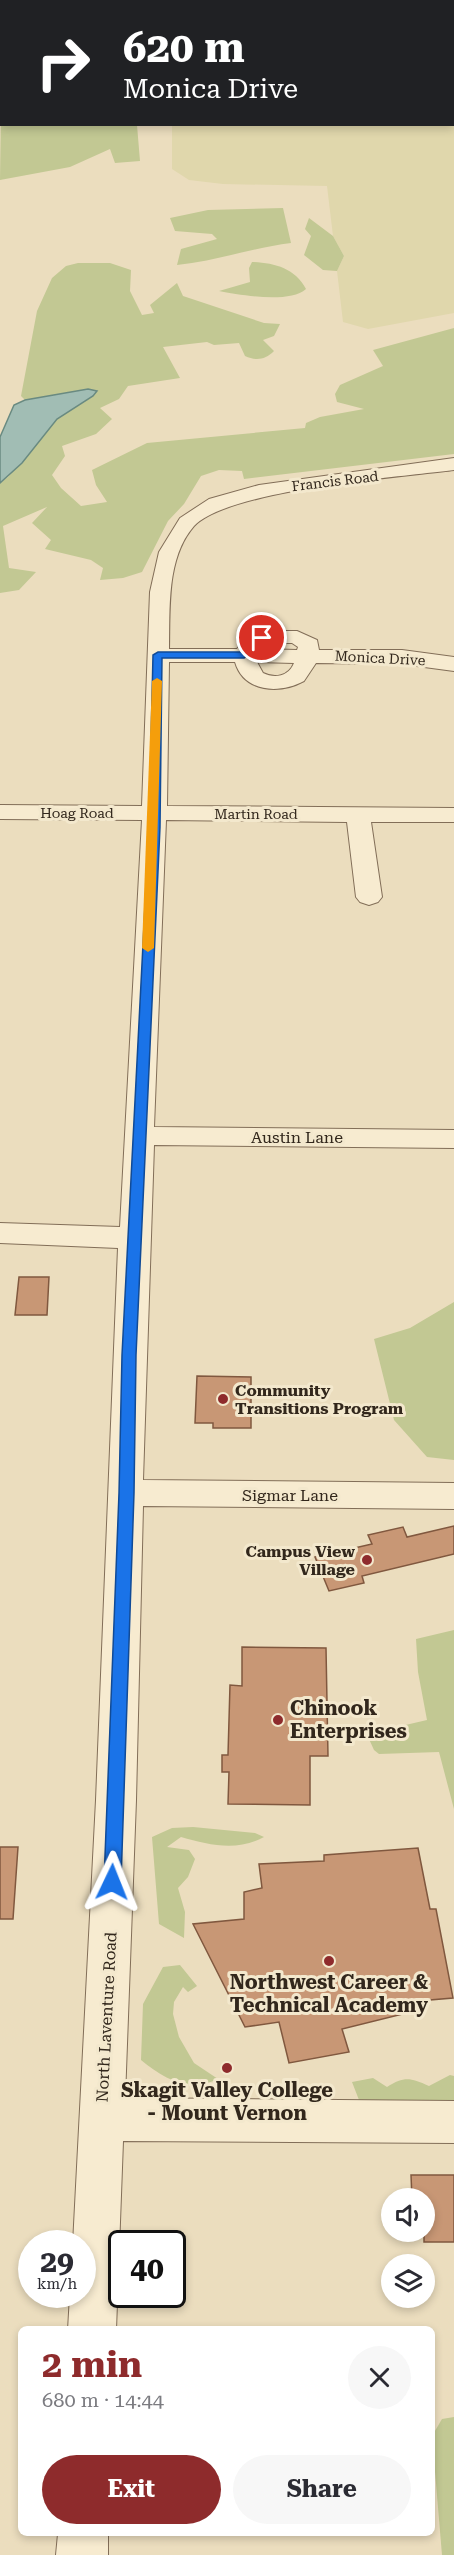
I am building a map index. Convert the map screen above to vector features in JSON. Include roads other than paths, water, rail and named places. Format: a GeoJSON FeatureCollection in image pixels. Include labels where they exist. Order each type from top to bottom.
{"type":"FeatureCollection","features":[{"type":"Feature","properties":{"kind":"street","name":"Francis Road"},"geometry":{"type":"LineString","coordinates":[[216,503],[259,491],[454,464]]}},
{"type":"Feature","properties":{"kind":"street","name":"North Laventure Road"},"geometry":{"type":"LineString","coordinates":[[92,2326],[127,1493],[134,1238],[154,814],[159,592],[169,552],[187,522],[216,503]]}},
{"type":"Feature","properties":{"kind":"street"},"geometry":{"type":"LineString","coordinates":[[262,638],[297,638],[309,645],[303,670],[296,677],[273,683],[259,680],[250,674],[244,655],[254,641],[262,638]]}},
{"type":"Feature","properties":{"kind":"street"},"geometry":{"type":"LineString","coordinates":[[158,655],[244,655]]}},
{"type":"Feature","properties":{"kind":"street","name":"Monica Drive"},"geometry":{"type":"LineString","coordinates":[[306,656],[402,657],[454,664]]}},
{"type":"Feature","properties":{"kind":"street","name":"Hoag Road"},"geometry":{"type":"LineString","coordinates":[[0,812],[154,814]]}},
{"type":"Feature","properties":{"kind":"street","name":"Martin Road"},"geometry":{"type":"LineString","coordinates":[[154,814],[454,815]]}},
{"type":"Feature","properties":{"kind":"street"},"geometry":{"type":"LineString","coordinates":[[358,814],[369,897]]}},
{"type":"Feature","properties":{"kind":"street","name":"Austin Lane"},"geometry":{"type":"LineString","coordinates":[[139,1136],[454,1139]]}},
{"type":"Feature","properties":{"kind":"street"},"geometry":{"type":"LineString","coordinates":[[0,1233],[134,1238]]}},
{"type":"Feature","properties":{"kind":"street","name":"Sigmar Lane"},"geometry":{"type":"LineString","coordinates":[[127,1493],[454,1496]]}},
{"type":"Feature","properties":{"kind":"street"},"geometry":{"type":"LineString","coordinates":[[102,2119],[454,2122]]}},
{"type":"Feature","properties":{"kind":"street"},"geometry":{"type":"LineString","coordinates":[[82,2555],[83,2536]]}},
{"type":"Feature","properties":{"kind":"water"},"geometry":{"type":"Polygon","coordinates":[[[88,389],[97,391],[93,396],[57,419],[22,463],[0,483],[0,437],[14,405],[25,400],[88,389]]]}},
{"type":"Feature","properties":{"kind":"place","name":"Community Transitions Program"},"geometry":{"type":"Point","coordinates":[223,1399]}},
{"type":"Feature","properties":{"kind":"place","name":"Campus View Village"},"geometry":{"type":"Point","coordinates":[367,1560]}},
{"type":"Feature","properties":{"kind":"place","name":"Chinook Enterprises"},"geometry":{"type":"Point","coordinates":[278,1720]}},
{"type":"Feature","properties":{"kind":"place","name":"Northwest Career & Technical Academy"},"geometry":{"type":"Point","coordinates":[329,1961]}},
{"type":"Feature","properties":{"kind":"place","name":"Skagit Valley College - Mount Vernon"},"geometry":{"type":"Point","coordinates":[227,2068]}}]}
